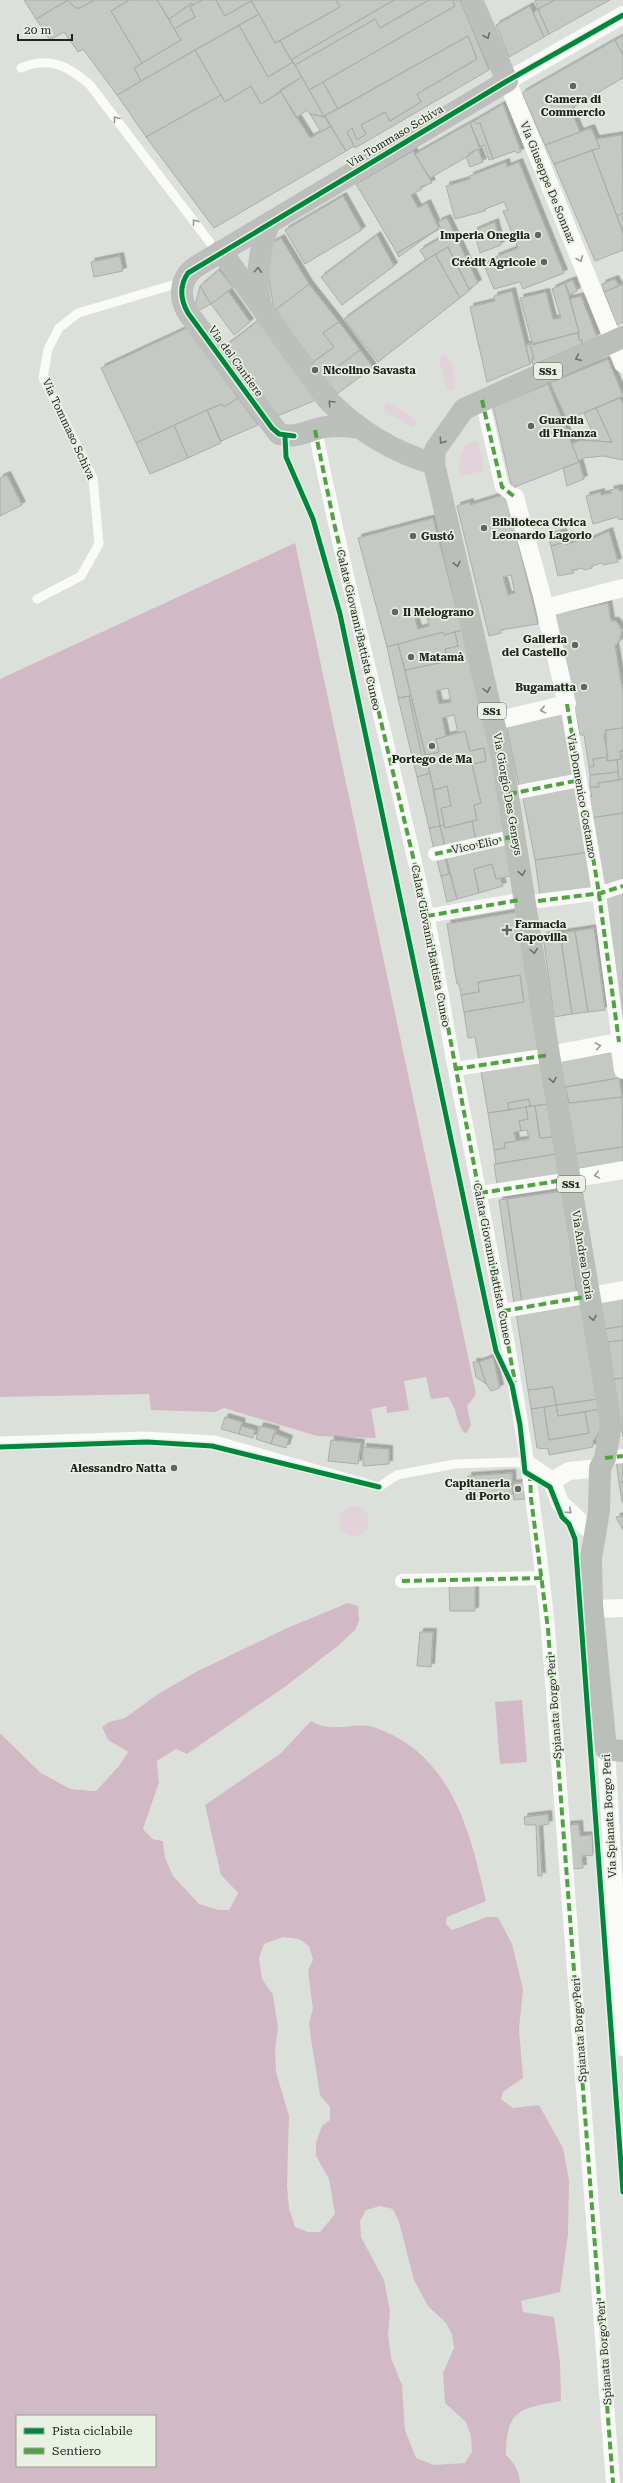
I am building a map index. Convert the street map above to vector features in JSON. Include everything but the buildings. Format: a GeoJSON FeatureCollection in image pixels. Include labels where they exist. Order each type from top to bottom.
{"type":"FeatureCollection","features":[{"type":"Feature","properties":{"kind":"main road","name":"Via Giuseppe De Sonnaz"},"geometry":{"type":"LineString","coordinates":[[472,0],[507,81]]}},
{"type":"Feature","properties":{"kind":"main road","name":"Via Tommaso Schiva"},"geometry":{"type":"LineString","coordinates":[[183,282],[193,268],[507,81]]}},
{"type":"Feature","properties":{"kind":"main road"},"geometry":{"type":"LineString","coordinates":[[262,309],[258,293],[258,273],[261,247],[269,223]]}},
{"type":"Feature","properties":{"kind":"main road"},"geometry":{"type":"LineString","coordinates":[[220,252],[327,399],[342,414],[360,428],[402,453],[434,464]]}},
{"type":"Feature","properties":{"kind":"main road","name":"Via del Cantiere"},"geometry":{"type":"LineString","coordinates":[[183,282],[181,296],[188,313],[272,428],[279,434],[285,436],[341,425],[360,428]]}},
{"type":"Feature","properties":{"kind":"main road","name":"SS1"},"geometry":{"type":"LineString","coordinates":[[434,464],[435,450],[478,410],[618,340]]}},
{"type":"Feature","properties":{"kind":"main road","name":"Via Giorgio Des Geneys"},"geometry":{"type":"LineString","coordinates":[[434,464],[495,721],[528,900]]}},
{"type":"Feature","properties":{"kind":"main road","name":"Via Andrea Doria"},"geometry":{"type":"LineString","coordinates":[[528,900],[549,1055],[571,1179],[611,1425],[609,1461]]}},
{"type":"Feature","properties":{"kind":"main road","name":"SS1"},"geometry":{"type":"LineString","coordinates":[[593,1609],[591,1558],[609,1461]]}},
{"type":"Feature","properties":{"kind":"main road","name":"Via Spianata Borgo Peri"},"geometry":{"type":"LineString","coordinates":[[593,1609],[614,1750]]}},
{"type":"Feature","properties":{"kind":"street","name":"Via Tommaso Schiva"},"geometry":{"type":"LineString","coordinates":[[507,81],[623,15]]}},
{"type":"Feature","properties":{"kind":"street","name":"Via Giuseppe De Sonnaz"},"geometry":{"type":"LineString","coordinates":[[507,81],[618,340],[623,364]]}},
{"type":"Feature","properties":{"kind":"street"},"geometry":{"type":"LineString","coordinates":[[478,410],[502,487],[515,497],[567,704],[495,721]]}},
{"type":"Feature","properties":{"kind":"street","name":"Calata Giovanni Battista Cuneo"},"geometry":{"type":"LineString","coordinates":[[315,430],[334,523],[427,916],[455,1069],[503,1311],[530,1466],[531,1498],[543,1578]]}},
{"type":"Feature","properties":{"kind":"street"},"geometry":{"type":"LineString","coordinates":[[544,608],[623,588]]}},
{"type":"Feature","properties":{"kind":"street","name":"Via Domenico Costanzo"},"geometry":{"type":"LineString","coordinates":[[567,704],[599,891],[621,1042]]}},
{"type":"Feature","properties":{"kind":"street"},"geometry":{"type":"LineString","coordinates":[[509,794],[580,780]]}},
{"type":"Feature","properties":{"kind":"street","name":"Vico Elio"},"geometry":{"type":"LineString","coordinates":[[435,854],[516,836]]}},
{"type":"Feature","properties":{"kind":"street"},"geometry":{"type":"LineString","coordinates":[[427,916],[528,900],[599,891],[623,886]]}},
{"type":"Feature","properties":{"kind":"street"},"geometry":{"type":"LineString","coordinates":[[455,1069],[549,1055],[621,1042],[623,1070]]}},
{"type":"Feature","properties":{"kind":"street"},"geometry":{"type":"LineString","coordinates":[[480,1194],[623,1170]]}},
{"type":"Feature","properties":{"kind":"street"},"geometry":{"type":"LineString","coordinates":[[503,1311],[623,1290]]}},
{"type":"Feature","properties":{"kind":"street"},"geometry":{"type":"LineString","coordinates":[[552,1481],[569,1471],[609,1461]]}},
{"type":"Feature","properties":{"kind":"street"},"geometry":{"type":"LineString","coordinates":[[530,1466],[552,1481],[560,1503],[595,1535]]}},
{"type":"Feature","properties":{"kind":"street"},"geometry":{"type":"LineString","coordinates":[[402,1581],[543,1578]]}},
{"type":"Feature","properties":{"kind":"street","name":"Spianata Borgo Peri"},"geometry":{"type":"LineString","coordinates":[[543,1578],[613,2483]]}},
{"type":"Feature","properties":{"kind":"street"},"geometry":{"type":"LineString","coordinates":[[593,1609],[623,1608]]}},
{"type":"Feature","properties":{"kind":"street","name":"Via Spianata Borgo Peri"},"geometry":{"type":"LineString","coordinates":[[614,1750],[623,2047]]}},
{"type":"Feature","properties":{"kind":"lane"},"geometry":{"type":"LineString","coordinates":[[21,68],[34,63],[46,62],[74,70],[90,85],[220,252]]}},
{"type":"Feature","properties":{"kind":"lane","name":"Via Tommaso Schiva"},"geometry":{"type":"LineString","coordinates":[[37,599],[81,576],[99,544],[93,478],[43,378],[48,349],[59,328],[78,313],[183,282]]}},
{"type":"Feature","properties":{"kind":"lane"},"geometry":{"type":"LineString","coordinates":[[0,1441],[143,1436],[215,1440],[379,1487],[397,1475],[455,1464],[516,1462],[530,1466]]}},
{"type":"Feature","properties":{"kind":"shaded area"},"geometry":{"type":"Polygon","coordinates":[[[445,354],[450,361],[455,376],[454,389],[450,391],[447,388],[439,360],[440,356],[445,354]]]}},
{"type":"Feature","properties":{"kind":"shaded area"},"geometry":{"type":"Polygon","coordinates":[[[388,403],[418,420],[414,428],[382,410],[388,403]]]}},
{"type":"Feature","properties":{"kind":"shaded area"},"geometry":{"type":"Polygon","coordinates":[[[478,441],[484,471],[460,476],[459,464],[464,449],[472,442],[478,441]]]}},
{"type":"Feature","properties":{"kind":"shaded area"},"geometry":{"type":"Polygon","coordinates":[[[295,543],[476,1394],[467,1406],[471,1425],[466,1434],[460,1426],[454,1407],[448,1397],[431,1399],[426,1377],[404,1381],[409,1410],[387,1413],[386,1406],[371,1409],[376,1438],[317,1436],[224,1408],[215,1412],[151,1410],[149,1394],[0,1397],[0,679],[295,543]]]}},
{"type":"Feature","properties":{"kind":"shaded area"},"geometry":{"type":"Polygon","coordinates":[[[354,1506],[365,1510],[369,1521],[365,1532],[354,1536],[343,1532],[339,1521],[343,1510],[354,1506]]]}},
{"type":"Feature","properties":{"kind":"shaded area"},"geometry":{"type":"Polygon","coordinates":[[[348,1603],[358,1606],[359,1621],[355,1630],[339,1645],[286,1686],[187,1754],[176,1749],[157,1761],[159,1783],[143,1829],[153,1839],[163,1841],[165,1857],[173,1876],[199,1904],[229,1910],[238,1893],[221,1875],[205,1805],[281,1753],[311,1721],[329,1727],[368,1726],[402,1740],[423,1757],[440,1776],[454,1798],[464,1823],[473,1848],[486,1901],[447,1917],[446,1924],[452,1930],[487,1917],[498,1917],[512,1944],[523,1989],[519,2029],[523,2078],[503,2092],[501,2099],[513,2108],[539,2105],[563,2148],[569,2180],[568,2234],[560,2292],[521,2301],[523,2312],[554,2317],[560,2363],[561,2401],[536,2406],[518,2413],[509,2428],[506,2455],[516,2468],[520,2483],[0,2483],[0,1733],[41,1773],[71,1789],[96,1791],[128,1752],[108,1740],[102,1727],[109,1722],[125,1718],[158,1694],[196,1672],[287,1628],[348,1603]]]}},
{"type":"Feature","properties":{"kind":"shaded area"},"geometry":{"type":"Polygon","coordinates":[[[522,1700],[527,1762],[500,1764],[495,1702],[522,1700]]]}},
{"type":"Feature","properties":{"kind":"pier"},"geometry":{"type":"Polygon","coordinates":[[[101,1725],[108,1740],[128,1752],[119,1766],[96,1791],[71,1789],[41,1773],[0,1733],[0,1731],[43,1771],[57,1780],[72,1787],[95,1789],[125,1752],[106,1741],[101,1725]]]}},
{"type":"Feature","properties":{"kind":"pier"},"geometry":{"type":"Polygon","coordinates":[[[176,1749],[187,1756],[176,1752],[159,1762],[161,1784],[146,1828],[154,1837],[164,1840],[167,1857],[174,1875],[201,1902],[218,1908],[228,1908],[234,1900],[236,1894],[219,1875],[221,1875],[238,1893],[229,1910],[218,1910],[200,1904],[173,1876],[165,1857],[163,1841],[153,1839],[143,1829],[159,1783],[157,1761],[176,1749]]]}},
{"type":"Feature","properties":{"kind":"pier"},"geometry":{"type":"Polygon","coordinates":[[[283,1937],[299,1939],[309,1946],[313,1960],[308,1970],[313,2009],[309,2023],[320,2095],[330,2107],[330,2120],[322,2126],[316,2143],[316,2156],[329,2179],[335,2214],[320,2232],[308,2232],[295,2227],[289,2208],[287,2186],[289,2116],[276,2072],[275,2049],[278,2028],[273,1995],[262,1979],[259,1958],[264,1944],[283,1937]]]}},
{"type":"Feature","properties":{"kind":"pier"},"geometry":{"type":"Polygon","coordinates":[[[380,2206],[393,2209],[399,2222],[414,2280],[428,2306],[446,2323],[452,2334],[454,2348],[443,2373],[445,2403],[466,2422],[471,2436],[472,2452],[465,2463],[434,2465],[416,2458],[405,2430],[402,2385],[391,2358],[388,2335],[390,2311],[384,2280],[361,2237],[360,2221],[366,2210],[380,2206]]]}},
{"type":"Feature","properties":{"kind":"marked path"},"geometry":{"type":"LineString","coordinates":[[482,400],[502,487],[515,497]]}},
{"type":"Feature","properties":{"kind":"marked path"},"geometry":{"type":"LineString","coordinates":[[315,430],[334,523],[427,916],[515,1382]]}},
{"type":"Feature","properties":{"kind":"marked path"},"geometry":{"type":"LineString","coordinates":[[567,704],[598,887],[619,1042]]}},
{"type":"Feature","properties":{"kind":"marked path"},"geometry":{"type":"LineString","coordinates":[[509,794],[580,780]]}},
{"type":"Feature","properties":{"kind":"marked path"},"geometry":{"type":"LineString","coordinates":[[435,854],[515,836]]}},
{"type":"Feature","properties":{"kind":"marked path"},"geometry":{"type":"LineString","coordinates":[[538,901],[601,893],[623,886]]}},
{"type":"Feature","properties":{"kind":"marked path"},"geometry":{"type":"LineString","coordinates":[[427,916],[519,900]]}},
{"type":"Feature","properties":{"kind":"marked path"},"geometry":{"type":"LineString","coordinates":[[455,1069],[549,1055]]}},
{"type":"Feature","properties":{"kind":"marked path"},"geometry":{"type":"LineString","coordinates":[[480,1193],[571,1179]]}},
{"type":"Feature","properties":{"kind":"marked path"},"geometry":{"type":"LineString","coordinates":[[503,1311],[590,1296]]}},
{"type":"Feature","properties":{"kind":"marked path"},"geometry":{"type":"LineString","coordinates":[[605,1458],[623,1456]]}},
{"type":"Feature","properties":{"kind":"marked path"},"geometry":{"type":"LineString","coordinates":[[530,1473],[531,1498],[548,1629],[613,2483]]}},
{"type":"Feature","properties":{"kind":"marked path"},"geometry":{"type":"LineString","coordinates":[[402,1581],[543,1578]]}},
{"type":"Feature","properties":{"kind":"cycle path"},"geometry":{"type":"LineString","coordinates":[[294,436],[279,434],[272,428],[188,313],[182,298],[183,283],[188,273],[507,81],[623,15]]}},
{"type":"Feature","properties":{"kind":"cycle path"},"geometry":{"type":"LineString","coordinates":[[285,436],[286,457],[313,519],[340,614],[496,1351],[512,1385],[520,1425],[525,1472],[550,1487],[562,1517],[569,1524],[575,1539],[623,2192]]}},
{"type":"Feature","properties":{"kind":"cycle path"},"geometry":{"type":"LineString","coordinates":[[0,1447],[147,1442],[212,1446],[379,1487]]}},
{"type":"Feature","properties":{"kind":"place","name":"Camera di Commercio"},"geometry":{"type":"Point","coordinates":[573,86]}},
{"type":"Feature","properties":{"kind":"place","name":"Imperia Oneglia"},"geometry":{"type":"Point","coordinates":[538,235]}},
{"type":"Feature","properties":{"kind":"place","name":"Crédit Agricole"},"geometry":{"type":"Point","coordinates":[544,262]}},
{"type":"Feature","properties":{"kind":"place","name":"Nicolino Savasta"},"geometry":{"type":"Point","coordinates":[315,370]}},
{"type":"Feature","properties":{"kind":"place","name":"Guardia di Finanza"},"geometry":{"type":"Point","coordinates":[531,426]}},
{"type":"Feature","properties":{"kind":"place","name":"Biblioteca Civica Leonardo Lagorio"},"geometry":{"type":"Point","coordinates":[484,528]}},
{"type":"Feature","properties":{"kind":"place","name":"Gustó"},"geometry":{"type":"Point","coordinates":[413,536]}},
{"type":"Feature","properties":{"kind":"place","name":"Il Melograno"},"geometry":{"type":"Point","coordinates":[395,612]}},
{"type":"Feature","properties":{"kind":"place","name":"Galleria del Castello"},"geometry":{"type":"Point","coordinates":[575,645]}},
{"type":"Feature","properties":{"kind":"place","name":"Matamà"},"geometry":{"type":"Point","coordinates":[411,657]}},
{"type":"Feature","properties":{"kind":"place","name":"Bugamatta"},"geometry":{"type":"Point","coordinates":[584,687]}},
{"type":"Feature","properties":{"kind":"place","name":"Portego de Ma"},"geometry":{"type":"Point","coordinates":[432,746]}},
{"type":"Feature","properties":{"kind":"place","name":"Farmacia Capovilla"},"geometry":{"type":"Point","coordinates":[507,930]}},
{"type":"Feature","properties":{"kind":"place","name":"Alessandro Natta"},"geometry":{"type":"Point","coordinates":[174,1468]}},
{"type":"Feature","properties":{"kind":"place","name":"Capitaneria di Porto"},"geometry":{"type":"Point","coordinates":[518,1489]}}]}
